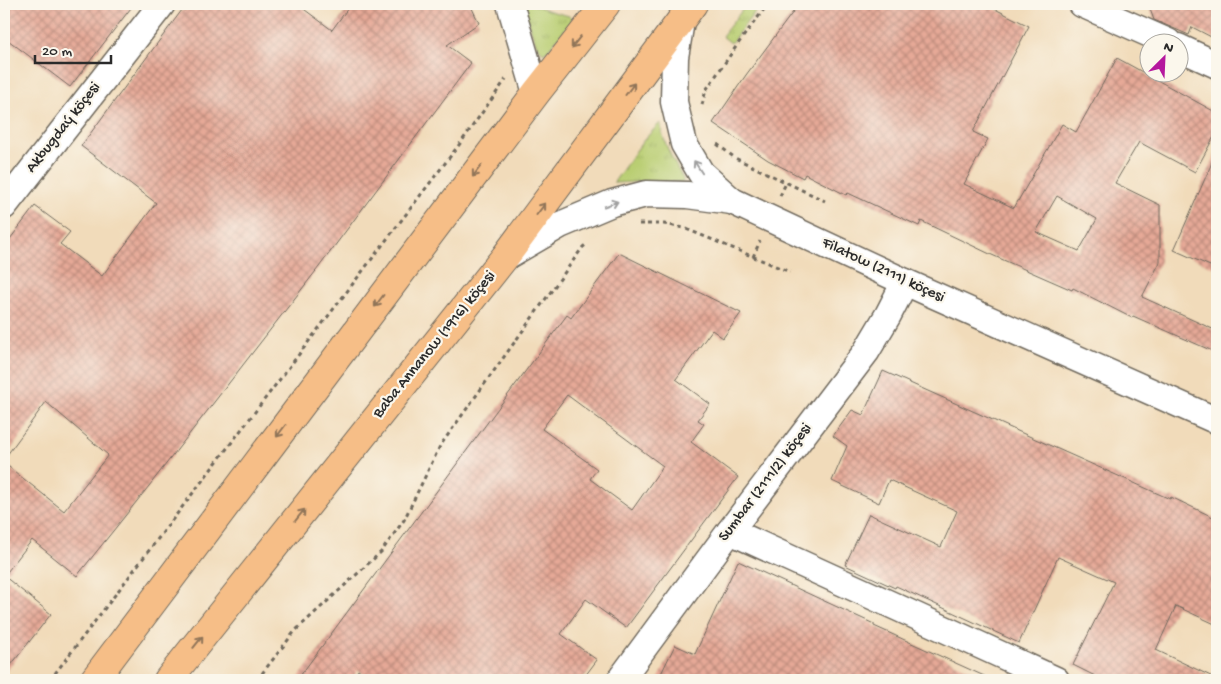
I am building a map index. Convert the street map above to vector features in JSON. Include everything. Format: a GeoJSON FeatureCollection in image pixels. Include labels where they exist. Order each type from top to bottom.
{"type":"FeatureCollection","features":[{"type":"Feature","properties":{"kind":"main road"},"geometry":{"type":"LineString","coordinates":[[94,680],[536,93],[606,4]]}},
{"type":"Feature","properties":{"kind":"main road","name":"Baba Annanow (1916) köçesi"},"geometry":{"type":"LineString","coordinates":[[168,680],[505,257],[687,12]]}},
{"type":"Feature","properties":{"kind":"street","name":"Akbugdaý köçesi"},"geometry":{"type":"LineString","coordinates":[[4,206],[162,4]]}},
{"type":"Feature","properties":{"kind":"street"},"geometry":{"type":"LineString","coordinates":[[510,4],[536,93]]}},
{"type":"Feature","properties":{"kind":"street"},"geometry":{"type":"LineString","coordinates":[[1082,4],[1145,32]]}},
{"type":"Feature","properties":{"kind":"street","name":"Filatow (2111) köçesi"},"geometry":{"type":"LineString","coordinates":[[687,12],[675,57],[674,102],[684,144],[701,173],[732,201],[905,282],[1217,421]]}},
{"type":"Feature","properties":{"kind":"street"},"geometry":{"type":"LineString","coordinates":[[1188,52],[1217,65]]}},
{"type":"Feature","properties":{"kind":"street"},"geometry":{"type":"LineString","coordinates":[[505,257],[560,225],[612,203],[646,194],[688,195],[732,201]]}},
{"type":"Feature","properties":{"kind":"street","name":"Sumbar (2111/2) köçesi"},"geometry":{"type":"LineString","coordinates":[[620,680],[866,352],[905,282]]}},
{"type":"Feature","properties":{"kind":"street"},"geometry":{"type":"LineString","coordinates":[[730,531],[1056,680]]}},
{"type":"Feature","properties":{"kind":"path"},"geometry":{"type":"LineString","coordinates":[[702,112],[706,90],[768,4]]}},
{"type":"Feature","properties":{"kind":"path"},"geometry":{"type":"LineString","coordinates":[[50,680],[456,148],[524,52]]}},
{"type":"Feature","properties":{"kind":"path"},"geometry":{"type":"LineString","coordinates":[[713,140],[718,147],[735,158],[825,201]]}},
{"type":"Feature","properties":{"kind":"path"},"geometry":{"type":"LineString","coordinates":[[636,224],[664,224],[684,228],[790,272]]}},
{"type":"Feature","properties":{"kind":"path"},"geometry":{"type":"LineString","coordinates":[[257,680],[295,631],[382,552],[404,520],[440,446],[583,247],[591,241]]}},
{"type":"Feature","properties":{"kind":"green space"},"geometry":{"type":"Polygon","coordinates":[[[521,4],[532,4],[569,16],[572,19],[548,50],[543,53],[536,44],[521,4]]]}},
{"type":"Feature","properties":{"kind":"green space"},"geometry":{"type":"Polygon","coordinates":[[[747,4],[761,4],[731,43],[722,36],[747,4]]]}},
{"type":"Feature","properties":{"kind":"green space"},"geometry":{"type":"Polygon","coordinates":[[[660,123],[666,146],[683,182],[614,183],[643,141],[660,123]]]}},
{"type":"Feature","properties":{"kind":"building"},"geometry":{"type":"Polygon","coordinates":[[[4,4],[134,4],[70,87],[4,37],[4,4]]]}},
{"type":"Feature","properties":{"kind":"building"},"geometry":{"type":"Polygon","coordinates":[[[203,4],[297,4],[332,30],[351,4],[470,4],[479,23],[447,45],[471,63],[319,267],[77,576],[32,540],[4,576],[4,463],[64,511],[108,455],[46,402],[4,459],[4,247],[35,206],[70,232],[60,244],[102,276],[156,203],[81,146],[182,10],[203,4]]]}},
{"type":"Feature","properties":{"kind":"building"},"geometry":{"type":"Polygon","coordinates":[[[799,4],[985,4],[1029,26],[973,132],[988,139],[964,184],[1014,208],[1062,124],[1076,132],[1117,58],[1138,70],[1138,82],[1161,82],[1217,113],[1217,131],[1195,172],[1139,142],[1115,183],[1160,205],[1160,262],[1142,297],[1217,331],[1217,353],[1133,316],[1132,318],[1073,288],[1072,290],[992,255],[921,221],[919,226],[848,193],[846,195],[805,174],[803,178],[768,160],[713,123],[799,4]],[[1057,196],[1036,232],[1079,251],[1097,219],[1057,196]]]}},
{"type":"Feature","properties":{"kind":"building"},"geometry":{"type":"Polygon","coordinates":[[[1148,4],[1217,4],[1217,40],[1192,27],[1189,35],[1188,32],[1182,32],[1154,20],[1148,4]]]}},
{"type":"Feature","properties":{"kind":"building"},"geometry":{"type":"Polygon","coordinates":[[[1217,151],[1217,269],[1174,250],[1217,151]]]}},
{"type":"Feature","properties":{"kind":"building"},"geometry":{"type":"Polygon","coordinates":[[[619,253],[741,313],[723,338],[712,330],[676,379],[710,404],[698,420],[704,424],[691,442],[738,477],[626,628],[586,599],[561,634],[597,660],[582,680],[372,680],[358,670],[351,680],[297,680],[567,315],[571,318],[619,253]],[[567,395],[542,429],[597,469],[590,479],[632,510],[663,466],[567,395]]]}},
{"type":"Feature","properties":{"kind":"building"},"geometry":{"type":"Polygon","coordinates":[[[883,371],[1217,519],[1217,625],[1176,606],[1156,650],[1217,680],[1103,680],[1073,665],[1114,582],[1058,557],[1019,643],[896,586],[895,588],[845,565],[869,514],[941,547],[957,511],[889,480],[879,503],[832,481],[847,446],[833,436],[852,410],[863,415],[883,371]]]}},
{"type":"Feature","properties":{"kind":"building"},"geometry":{"type":"Polygon","coordinates":[[[738,561],[993,680],[658,680],[675,645],[695,654],[738,561]]]}},
{"type":"Feature","properties":{"kind":"building"},"geometry":{"type":"Polygon","coordinates":[[[4,576],[51,614],[4,674],[4,576]]]}}]}
